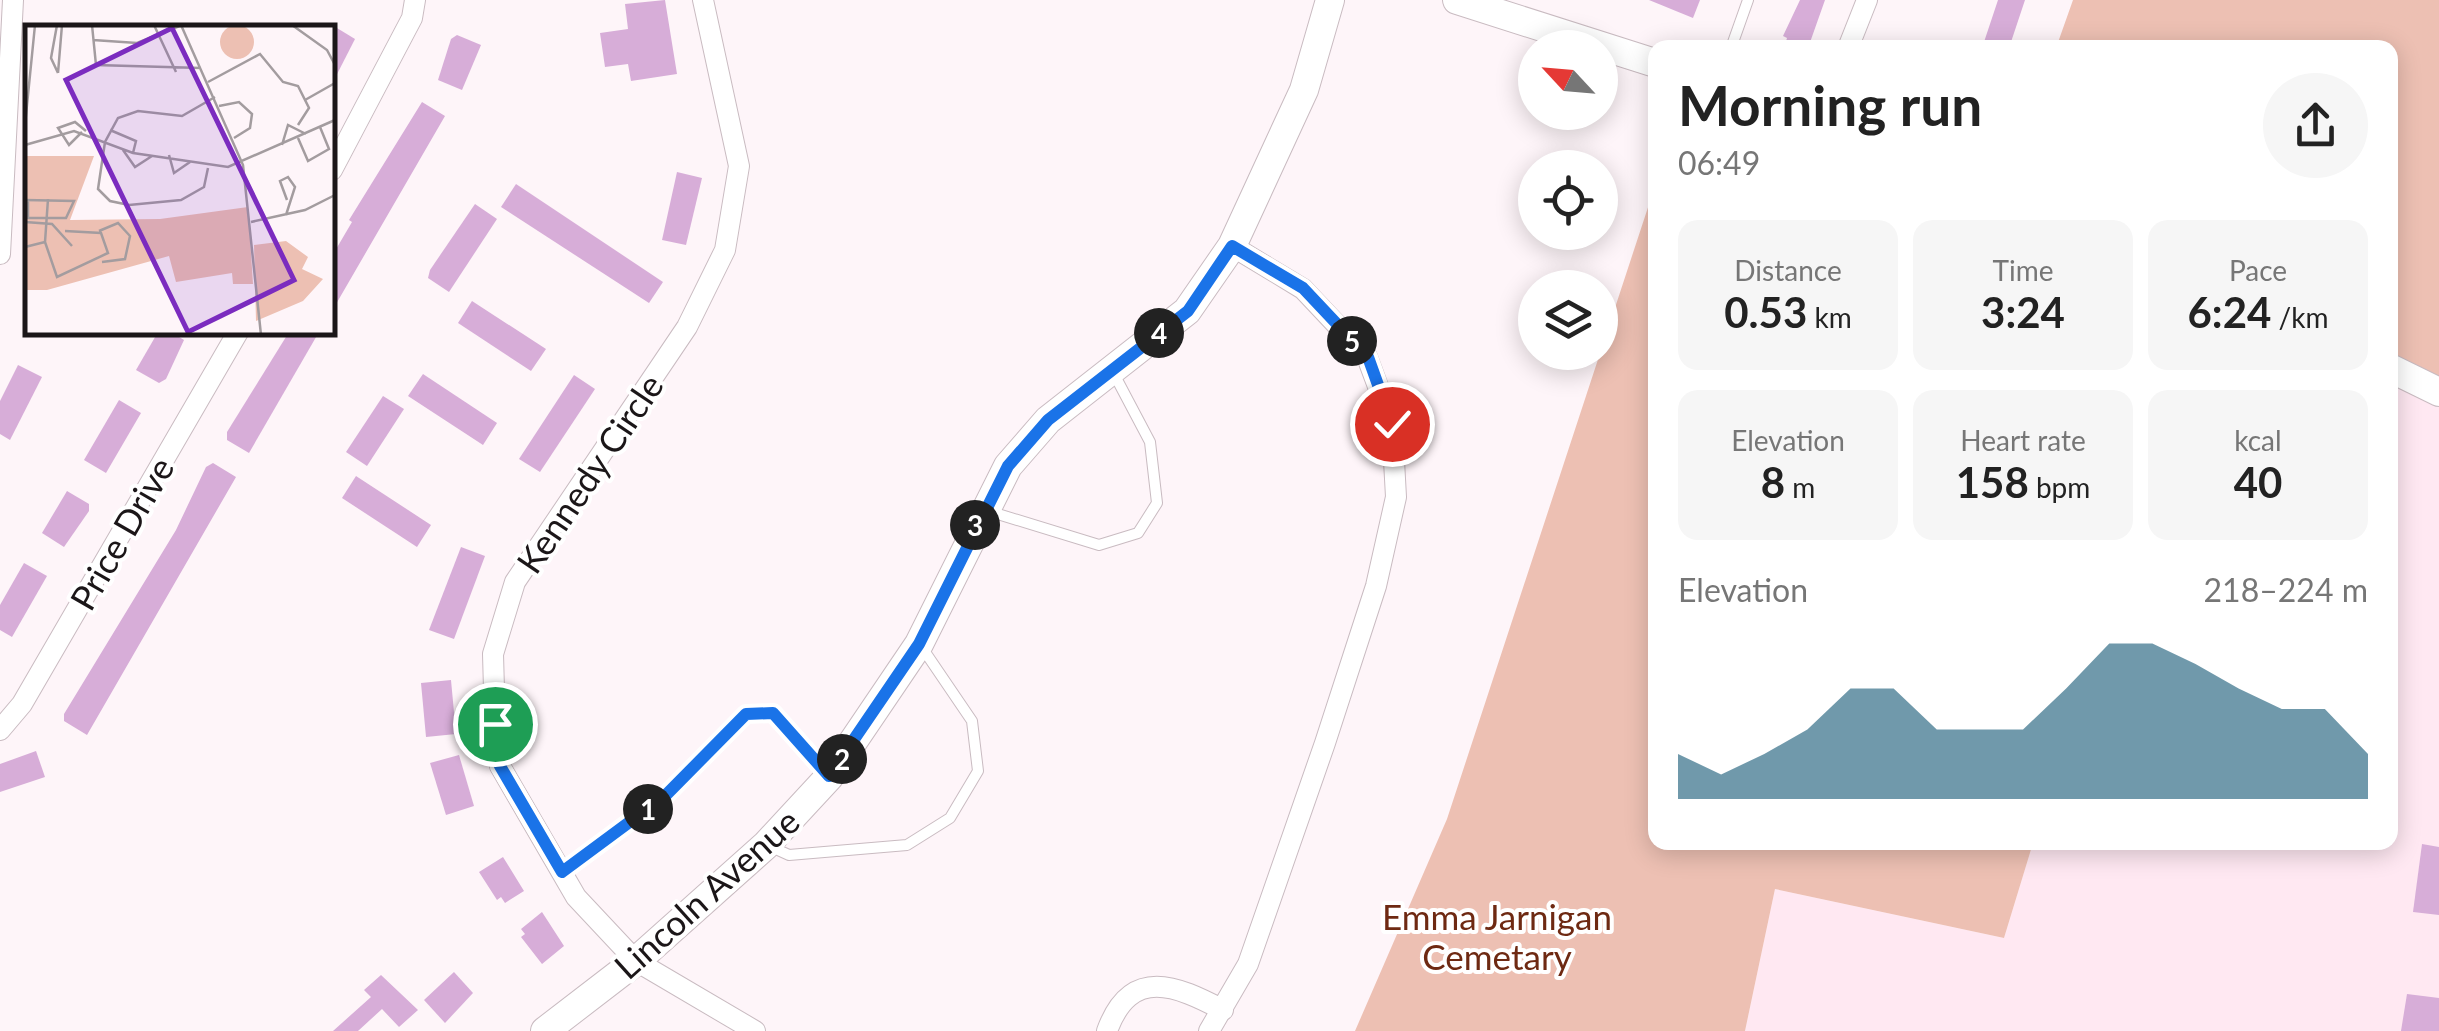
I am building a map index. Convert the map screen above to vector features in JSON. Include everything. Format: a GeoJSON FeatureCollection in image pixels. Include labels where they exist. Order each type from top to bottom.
{"type":"FeatureCollection","features":[{"type":"Feature","properties":{"kind":"street"},"geometry":{"type":"LineString","coordinates":[[0,254],[12,127],[13,0]]}},
{"type":"Feature","properties":{"kind":"street"},"geometry":{"type":"LineString","coordinates":[[335,165],[412,18],[415,0]]}},
{"type":"Feature","properties":{"kind":"street","name":"Kennedy Circle"},"geometry":{"type":"LineString","coordinates":[[703,0],[739,166],[725,250],[688,327],[514,582],[493,654],[500,766],[576,897],[636,960],[755,1031]]}},
{"type":"Feature","properties":{"kind":"street","name":"Lincoln Avenue"},"geometry":{"type":"LineString","coordinates":[[545,1031],[636,960],[766,845],[829,776],[919,644],[982,510],[1008,466],[1048,420],[1188,311],[1232,246],[1304,90],[1330,0]]}},
{"type":"Feature","properties":{"kind":"street"},"geometry":{"type":"LineString","coordinates":[[1456,0],[1648,61]]}},
{"type":"Feature","properties":{"kind":"street"},"geometry":{"type":"LineString","coordinates":[[1851,40],[1867,0]]}},
{"type":"Feature","properties":{"kind":"street"},"geometry":{"type":"LineString","coordinates":[[335,132],[355,132]]}},
{"type":"Feature","properties":{"kind":"street"},"geometry":{"type":"LineString","coordinates":[[1209,1031],[1248,964],[1376,586],[1396,497],[1392,424],[1368,357],[1303,288],[1232,246]]}},
{"type":"Feature","properties":{"kind":"street","name":"Price Drive"},"geometry":{"type":"LineString","coordinates":[[0,730],[22,704],[236,335]]}},
{"type":"Feature","properties":{"kind":"street"},"geometry":{"type":"LineString","coordinates":[[2398,372],[2439,392]]}},
{"type":"Feature","properties":{"kind":"street"},"geometry":{"type":"LineString","coordinates":[[1108,1031],[1128,997],[1144,987],[1176,986],[1223,1010]]}},
{"type":"Feature","properties":{"kind":"lane"},"geometry":{"type":"LineString","coordinates":[[1735,40],[1748,0]]}},
{"type":"Feature","properties":{"kind":"lane"},"geometry":{"type":"LineString","coordinates":[[982,510],[1098,545],[1138,533],[1157,502],[1150,442],[1112,371]]}},
{"type":"Feature","properties":{"kind":"lane"},"geometry":{"type":"LineString","coordinates":[[766,845],[788,854],[907,845],[950,818],[978,770],[972,721],[919,644]]}},
{"type":"Feature","properties":{"kind":"lane"},"geometry":{"type":"LineString","coordinates":[[562,872],[666,795],[746,714],[773,713],[829,776]]}},
{"type":"Feature","properties":{"kind":"shaded area"},"geometry":{"type":"Polygon","coordinates":[[[2398,372],[2439,392],[2439,1031],[1745,1031],[1775,889],[2004,938],[2031,850],[2398,850],[2398,372]]]}},
{"type":"Feature","properties":{"kind":"green space"},"geometry":{"type":"Polygon","coordinates":[[[2073,0],[2439,0],[2439,392],[2398,372],[2398,40],[2059,40],[2073,0]]]}},
{"type":"Feature","properties":{"kind":"green space","name":"Emma Jarnigan Cemetary"},"geometry":{"type":"Polygon","coordinates":[[[1648,207],[1648,850],[2031,850],[2004,938],[1775,889],[1745,1031],[1355,1031],[1447,819],[1595,370],[1618,370],[1618,299],[1648,207]]]}},
{"type":"Feature","properties":{"kind":"building"},"geometry":{"type":"Polygon","coordinates":[[[665,0],[677,74],[631,81],[628,64],[605,67],[600,33],[628,29],[625,4],[665,0]]]}},
{"type":"Feature","properties":{"kind":"building"},"geometry":{"type":"Polygon","coordinates":[[[1649,0],[1700,0],[1693,18],[1649,0]]]}},
{"type":"Feature","properties":{"kind":"building"},"geometry":{"type":"Polygon","coordinates":[[[1800,0],[1825,0],[1811,40],[1786,40],[1783,36],[1800,0]]]}},
{"type":"Feature","properties":{"kind":"building"},"geometry":{"type":"Polygon","coordinates":[[[1998,0],[2025,0],[2012,40],[1985,40],[1998,0]]]}},
{"type":"Feature","properties":{"kind":"building"},"geometry":{"type":"Polygon","coordinates":[[[335,27],[355,39],[335,78],[335,27]]]}},
{"type":"Feature","properties":{"kind":"building"},"geometry":{"type":"Polygon","coordinates":[[[457,35],[481,45],[462,90],[438,80],[451,39],[457,35]]]}},
{"type":"Feature","properties":{"kind":"building"},"geometry":{"type":"Polygon","coordinates":[[[422,102],[445,116],[335,306],[335,251],[352,222],[349,220],[422,102]]]}},
{"type":"Feature","properties":{"kind":"building"},"geometry":{"type":"Polygon","coordinates":[[[677,172],[702,178],[686,245],[662,240],[677,172]]]}},
{"type":"Feature","properties":{"kind":"building"},"geometry":{"type":"Polygon","coordinates":[[[516,184],[663,282],[649,303],[501,207],[516,184]]]}},
{"type":"Feature","properties":{"kind":"building"},"geometry":{"type":"Polygon","coordinates":[[[475,204],[497,219],[449,292],[428,278],[430,270],[475,204]]]}},
{"type":"Feature","properties":{"kind":"building"},"geometry":{"type":"Polygon","coordinates":[[[472,301],[546,349],[531,371],[458,323],[472,301]]]}},
{"type":"Feature","properties":{"kind":"building"},"geometry":{"type":"Polygon","coordinates":[[[156,335],[176,335],[184,340],[166,379],[159,383],[136,370],[156,335]]]}},
{"type":"Feature","properties":{"kind":"building"},"geometry":{"type":"Polygon","coordinates":[[[287,335],[317,335],[249,453],[227,440],[227,432],[287,335]]]}},
{"type":"Feature","properties":{"kind":"building"},"geometry":{"type":"Polygon","coordinates":[[[18,365],[42,377],[10,440],[0,434],[0,401],[18,365]]]}},
{"type":"Feature","properties":{"kind":"building"},"geometry":{"type":"Polygon","coordinates":[[[423,374],[497,423],[483,445],[408,396],[423,374]]]}},
{"type":"Feature","properties":{"kind":"building"},"geometry":{"type":"Polygon","coordinates":[[[574,375],[595,389],[540,472],[519,459],[574,375]]]}},
{"type":"Feature","properties":{"kind":"building"},"geometry":{"type":"Polygon","coordinates":[[[383,396],[404,409],[367,466],[346,452],[383,396]]]}},
{"type":"Feature","properties":{"kind":"building"},"geometry":{"type":"Polygon","coordinates":[[[119,400],[141,413],[106,473],[84,460],[119,400]]]}},
{"type":"Feature","properties":{"kind":"building"},"geometry":{"type":"Polygon","coordinates":[[[213,463],[236,477],[87,735],[64,721],[64,714],[176,530],[206,467],[213,463]]]}},
{"type":"Feature","properties":{"kind":"building"},"geometry":{"type":"Polygon","coordinates":[[[356,476],[431,525],[417,547],[342,498],[356,476]]]}},
{"type":"Feature","properties":{"kind":"building"},"geometry":{"type":"Polygon","coordinates":[[[67,491],[89,504],[89,511],[64,547],[42,533],[67,491]]]}},
{"type":"Feature","properties":{"kind":"building"},"geometry":{"type":"Polygon","coordinates":[[[461,547],[485,556],[454,639],[429,630],[461,547]]]}},
{"type":"Feature","properties":{"kind":"building"},"geometry":{"type":"Polygon","coordinates":[[[24,563],[47,576],[12,637],[0,630],[0,605],[24,563]]]}},
{"type":"Feature","properties":{"kind":"building"},"geometry":{"type":"Polygon","coordinates":[[[451,680],[456,734],[426,737],[421,683],[451,680]]]}},
{"type":"Feature","properties":{"kind":"building"},"geometry":{"type":"Polygon","coordinates":[[[36,751],[45,777],[0,792],[0,764],[36,751]]]}},
{"type":"Feature","properties":{"kind":"building"},"geometry":{"type":"Polygon","coordinates":[[[459,755],[474,806],[446,815],[430,763],[459,755]]]}},
{"type":"Feature","properties":{"kind":"building"},"geometry":{"type":"Polygon","coordinates":[[[2422,844],[2439,847],[2439,915],[2413,912],[2422,844]]]}},
{"type":"Feature","properties":{"kind":"building"},"geometry":{"type":"Polygon","coordinates":[[[503,857],[524,891],[505,903],[501,897],[497,900],[479,872],[503,857]]]}},
{"type":"Feature","properties":{"kind":"building"},"geometry":{"type":"Polygon","coordinates":[[[542,912],[564,946],[542,964],[521,937],[525,934],[521,929],[542,912]]]}},
{"type":"Feature","properties":{"kind":"building"},"geometry":{"type":"Polygon","coordinates":[[[454,972],[473,993],[445,1023],[424,1000],[454,972]]]}},
{"type":"Feature","properties":{"kind":"building"},"geometry":{"type":"Polygon","coordinates":[[[381,975],[418,1010],[399,1027],[382,1009],[358,1031],[333,1031],[371,997],[364,990],[381,975]]]}},
{"type":"Feature","properties":{"kind":"building"},"geometry":{"type":"Polygon","coordinates":[[[2407,994],[2439,998],[2439,1031],[2401,1031],[2407,994]]]}},
{"type":"Feature","properties":{"kind":"route"},"geometry":{"type":"LineString","coordinates":[[495,724],[500,766],[562,872],[666,795],[746,714],[773,713],[829,776],[919,644],[982,510],[1008,466],[1048,420],[1188,311],[1232,246],[1303,288],[1368,357],[1392,424]]}}]}
